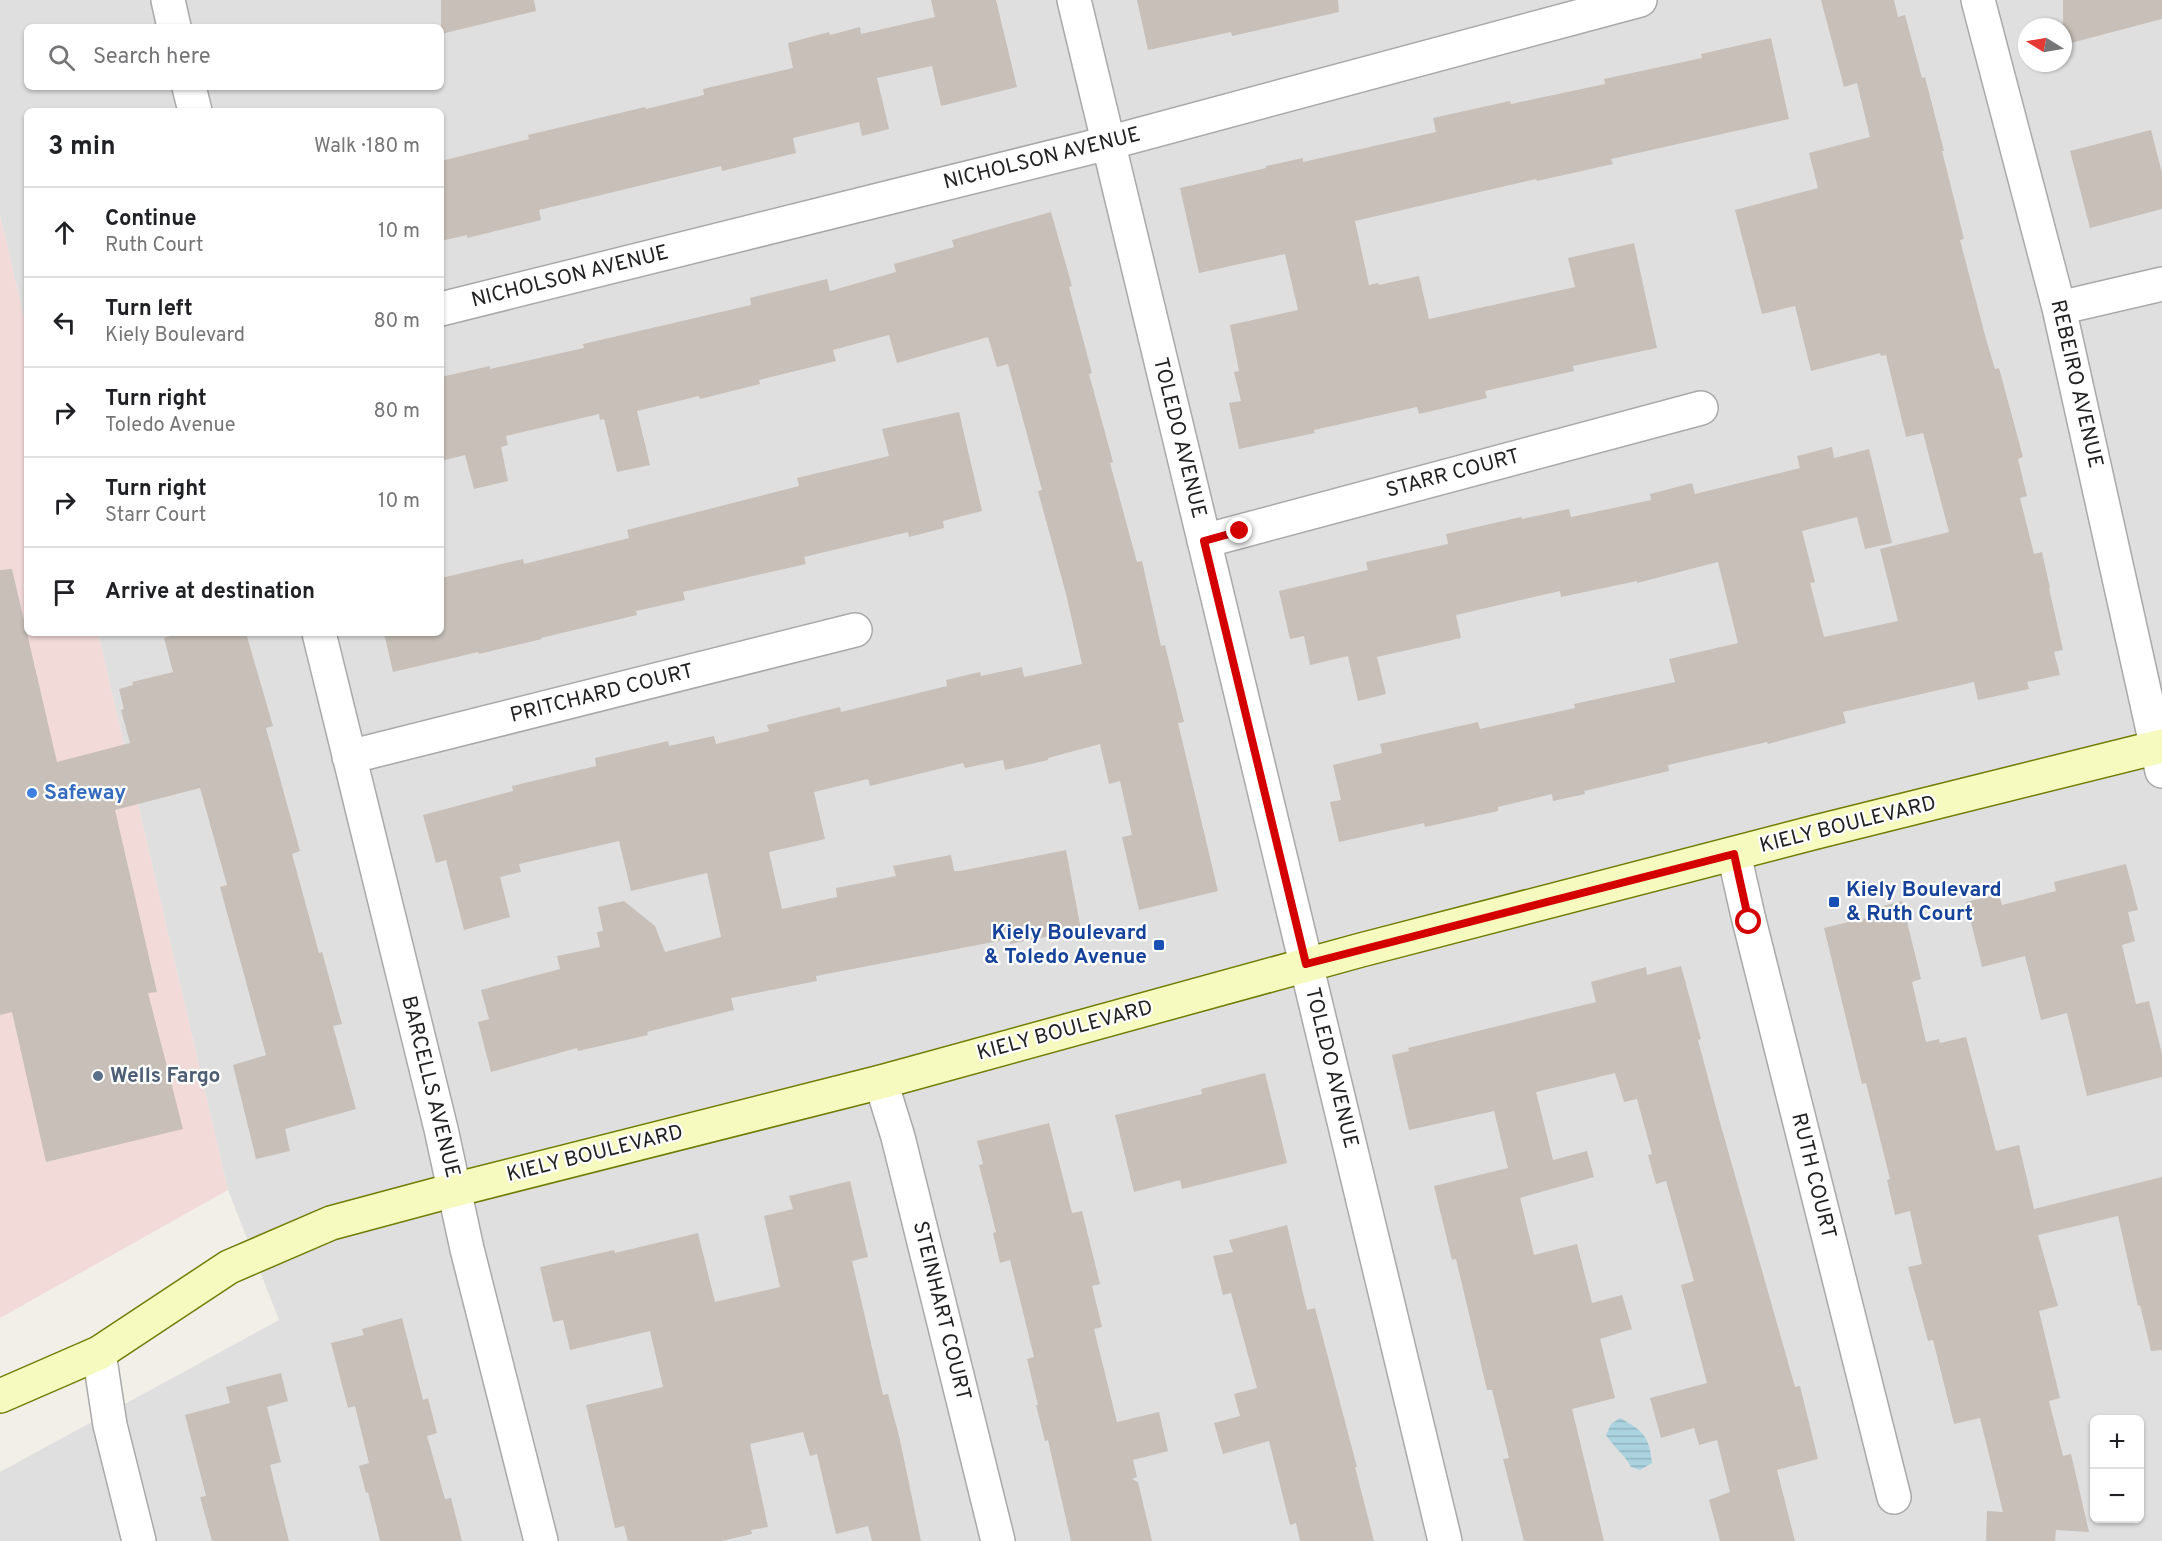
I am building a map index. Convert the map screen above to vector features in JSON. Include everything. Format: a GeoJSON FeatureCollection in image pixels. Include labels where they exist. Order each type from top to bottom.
{"type":"FeatureCollection","features":[{"type":"Feature","properties":{"kind":"main road","name":"KIELY BOULEVARD"},"geometry":{"type":"LineString","coordinates":[[0,1396],[99,1353],[229,1267],[332,1224],[454,1190],[881,1082],[1306,964],[1734,854],[2160,755]]}},
{"type":"Feature","properties":{"kind":"street"},"geometry":{"type":"LineString","coordinates":[[168,0],[173,24]]}},
{"type":"Feature","properties":{"kind":"street","name":"TOLEDO AVENUE"},"geometry":{"type":"LineString","coordinates":[[1074,0],[1445,1541]]}},
{"type":"Feature","properties":{"kind":"street","name":"NICHOLSON AVENUE"},"geometry":{"type":"LineString","coordinates":[[444,308],[1108,143],[1640,0]]}},
{"type":"Feature","properties":{"kind":"street","name":"REBEIRO AVENUE"},"geometry":{"type":"LineString","coordinates":[[1978,0],[2059,308],[2160,755]]}},
{"type":"Feature","properties":{"kind":"street"},"geometry":{"type":"LineString","coordinates":[[190,90],[194,108]]}},
{"type":"Feature","properties":{"kind":"street"},"geometry":{"type":"LineString","coordinates":[[2059,308],[2162,284]]}},
{"type":"Feature","properties":{"kind":"street","name":"STARR COURT"},"geometry":{"type":"LineString","coordinates":[[1204,541],[1701,408]]}},
{"type":"Feature","properties":{"kind":"street","name":"PRITCHARD COURT"},"geometry":{"type":"LineString","coordinates":[[349,757],[855,630]]}},
{"type":"Feature","properties":{"kind":"street","name":"BARCELLS AVENUE"},"geometry":{"type":"LineString","coordinates":[[320,636],[467,1249],[541,1541]]}},
{"type":"Feature","properties":{"kind":"street","name":"RUTH COURT"},"geometry":{"type":"LineString","coordinates":[[1734,854],[1894,1497]]}},
{"type":"Feature","properties":{"kind":"street","name":"STEINHART COURT"},"geometry":{"type":"LineString","coordinates":[[881,1082],[898,1137],[998,1541]]}},
{"type":"Feature","properties":{"kind":"street"},"geometry":{"type":"LineString","coordinates":[[99,1353],[110,1425],[139,1541]]}},
{"type":"Feature","properties":{"kind":"shaded area"},"geometry":{"type":"Polygon","coordinates":[[[0,0],[2162,0],[2162,1541],[0,1541],[0,1472],[279,1320],[228,1190],[99,636],[444,636],[444,108],[24,108],[24,318],[0,215],[0,0]]]}},
{"type":"Feature","properties":{"kind":"shaded area"},"geometry":{"type":"Polygon","coordinates":[[[0,215],[24,318],[24,636],[99,636],[228,1190],[0,1318],[0,215]]]}},
{"type":"Feature","properties":{"kind":"water"},"geometry":{"type":"Polygon","coordinates":[[[1620,1418],[1644,1435],[1647,1440],[1652,1463],[1640,1470],[1631,1467],[1606,1435],[1611,1424],[1620,1418]]]}},
{"type":"Feature","properties":{"kind":"building"},"geometry":{"type":"Polygon","coordinates":[[[441,0],[534,0],[536,11],[444,33],[444,24],[441,24],[441,0]]]}},
{"type":"Feature","properties":{"kind":"building"},"geometry":{"type":"Polygon","coordinates":[[[931,0],[996,0],[1017,87],[941,106],[932,66],[877,78],[889,129],[862,136],[859,122],[793,138],[796,153],[722,171],[721,166],[539,210],[541,220],[467,238],[467,235],[444,240],[444,160],[529,139],[528,135],[704,95],[703,89],[793,68],[788,43],[829,32],[830,35],[860,27],[861,34],[935,17],[931,0]]]}},
{"type":"Feature","properties":{"kind":"building"},"geometry":{"type":"Polygon","coordinates":[[[1137,0],[1338,0],[1339,12],[1232,36],[1231,32],[1148,50],[1137,0]]]}},
{"type":"Feature","properties":{"kind":"building"},"geometry":{"type":"Polygon","coordinates":[[[1821,0],[1894,0],[1898,17],[1905,15],[1922,78],[1925,77],[1944,151],[1942,151],[1964,239],[1960,240],[1986,339],[1995,369],[1999,368],[2023,457],[2018,459],[2027,496],[2020,498],[2034,554],[2042,552],[2063,650],[2054,652],[2060,675],[2027,682],[2029,689],[1978,700],[1974,682],[1843,712],[1846,723],[1768,744],[1767,742],[1668,765],[1669,771],[1584,791],[1585,794],[1553,801],[1552,794],[1498,807],[1498,811],[1425,827],[1424,823],[1339,842],[1330,802],[1341,800],[1333,765],[1382,753],[1380,744],[1478,722],[1480,729],[1575,708],[1574,704],[1675,682],[1669,659],[1738,643],[1718,562],[1637,583],[1637,581],[1561,597],[1560,591],[1456,615],[1461,638],[1377,657],[1386,694],[1358,701],[1348,656],[1310,665],[1304,636],[1290,639],[1279,591],[1368,570],[1366,562],[1448,544],[1446,534],[1569,509],[1571,517],[1651,500],[1650,494],[1692,483],[1695,494],[1800,468],[1797,456],[1832,447],[1834,458],[1869,449],[1892,543],[1865,549],[1857,517],[1802,531],[1815,582],[1810,583],[1824,637],[1898,621],[1880,549],[1949,532],[1923,433],[1906,437],[1886,355],[1881,356],[1880,353],[1811,371],[1795,306],[1762,314],[1735,210],[1818,188],[1809,153],[1870,137],[1857,83],[1844,87],[1821,0]]]}},
{"type":"Feature","properties":{"kind":"building"},"geometry":{"type":"Polygon","coordinates":[[[2063,0],[2162,0],[2162,19],[2072,43],[2072,18],[2063,18],[2063,0]]]}},
{"type":"Feature","properties":{"kind":"building"},"geometry":{"type":"Polygon","coordinates":[[[1771,38],[1789,119],[1611,159],[1613,164],[1537,181],[1536,179],[1355,221],[1369,285],[1419,276],[1429,319],[1575,287],[1568,258],[1634,243],[1657,348],[1573,366],[1574,371],[1485,391],[1487,398],[1419,414],[1417,407],[1314,430],[1315,433],[1239,449],[1229,403],[1241,401],[1234,372],[1239,371],[1230,325],[1298,310],[1285,254],[1199,273],[1180,188],[1266,168],[1266,166],[1303,158],[1303,162],[1436,132],[1433,118],[1605,84],[1604,79],[1702,58],[1701,54],[1771,38]]]}},
{"type":"Feature","properties":{"kind":"building"},"geometry":{"type":"Polygon","coordinates":[[[2151,130],[2162,173],[2162,209],[2090,228],[2070,151],[2151,130]]]}},
{"type":"Feature","properties":{"kind":"building"},"geometry":{"type":"Polygon","coordinates":[[[1051,212],[1072,286],[1069,287],[1092,373],[1089,374],[1113,462],[1110,463],[1137,562],[1142,561],[1161,646],[1165,645],[1184,722],[1178,723],[1218,891],[1139,910],[1122,837],[1132,835],[1120,781],[1109,784],[1100,744],[1005,770],[1003,760],[965,768],[963,763],[870,786],[868,779],[814,792],[825,839],[769,852],[782,909],[837,897],[836,888],[896,876],[893,866],[951,855],[954,871],[960,871],[1066,850],[1081,930],[1010,944],[1009,939],[816,976],[817,981],[731,998],[734,1010],[647,1032],[648,1035],[578,1051],[577,1048],[491,1072],[478,1022],[489,1019],[481,990],[560,969],[557,956],[600,947],[597,932],[603,931],[598,907],[624,901],[655,926],[665,952],[721,937],[707,873],[631,891],[619,841],[519,864],[521,872],[500,877],[510,917],[464,930],[446,860],[436,863],[423,815],[513,791],[512,786],[596,766],[595,758],[668,741],[669,746],[714,736],[716,744],[769,731],[767,725],[840,707],[841,712],[947,686],[946,680],[980,672],[981,676],[1022,667],[1024,677],[1082,664],[1038,491],[1042,490],[1008,364],[997,367],[988,337],[897,363],[889,335],[833,350],[836,361],[759,380],[760,384],[637,411],[650,465],[617,472],[604,419],[600,420],[599,414],[506,436],[508,445],[501,447],[508,481],[474,489],[465,455],[444,460],[444,376],[490,366],[490,369],[584,348],[583,344],[751,305],[750,298],[827,279],[830,291],[896,272],[894,264],[954,247],[952,240],[1051,212]]]}},
{"type":"Feature","properties":{"kind":"building"},"geometry":{"type":"Polygon","coordinates":[[[959,412],[982,511],[943,521],[944,528],[909,537],[908,532],[804,557],[806,564],[683,592],[685,600],[636,611],[637,615],[479,654],[478,652],[393,672],[385,636],[444,636],[444,577],[523,559],[524,564],[629,538],[627,530],[799,486],[797,478],[889,456],[882,429],[959,412]]]}},
{"type":"Feature","properties":{"kind":"building"},"geometry":{"type":"Polygon","coordinates":[[[12,569],[24,620],[24,636],[28,636],[57,762],[130,743],[121,710],[124,709],[119,689],[133,685],[132,682],[173,672],[164,638],[170,636],[247,636],[273,726],[266,728],[300,851],[292,854],[319,953],[322,952],[342,1024],[333,1026],[356,1109],[285,1129],[290,1151],[256,1159],[233,1065],[266,1055],[220,887],[227,885],[200,788],[115,810],[157,992],[148,993],[183,1129],[46,1162],[12,1012],[0,1015],[0,570],[12,569]]]}},
{"type":"Feature","properties":{"kind":"building"},"geometry":{"type":"Polygon","coordinates":[[[2126,864],[2138,910],[2128,912],[2135,941],[2122,945],[2136,1004],[2149,1001],[2162,1054],[2162,1077],[2087,1096],[2067,1013],[2041,1020],[2025,956],[1982,967],[1966,902],[1999,894],[2002,905],[2056,891],[2054,882],[2126,864]]]}},
{"type":"Feature","properties":{"kind":"building"},"geometry":{"type":"Polygon","coordinates":[[[1902,901],[1921,979],[1912,982],[1926,1042],[1939,1039],[1940,1043],[1966,1037],[1996,1151],[2019,1145],[2034,1209],[2162,1177],[2162,1350],[2151,1351],[2140,1305],[2138,1306],[2118,1216],[2038,1235],[2058,1306],[2039,1311],[2060,1398],[2049,1401],[2063,1456],[2071,1454],[2089,1532],[2056,1530],[2055,1541],[1986,1541],[1987,1511],[2003,1512],[1980,1418],[1954,1424],[1933,1340],[1928,1341],[1908,1267],[1922,1264],[1910,1211],[1895,1215],[1887,1180],[1890,1179],[1866,1083],[1862,1084],[1824,928],[1869,917],[1868,910],[1902,901]]]}},
{"type":"Feature","properties":{"kind":"building"},"geometry":{"type":"Polygon","coordinates":[[[1681,966],[1701,1039],[1698,1040],[1719,1119],[1795,1387],[1800,1386],[1818,1459],[1777,1470],[1795,1541],[1720,1541],[1709,1500],[1730,1492],[1717,1440],[1699,1445],[1694,1428],[1661,1438],[1650,1398],[1707,1383],[1681,1285],[1694,1281],[1666,1181],[1656,1184],[1648,1155],[1652,1154],[1637,1099],[1624,1102],[1615,1073],[1536,1092],[1553,1160],[1587,1151],[1594,1177],[1520,1198],[1534,1255],[1577,1244],[1592,1303],[1622,1295],[1632,1329],[1600,1339],[1615,1398],[1572,1409],[1604,1541],[1524,1541],[1503,1459],[1509,1458],[1492,1390],[1487,1390],[1456,1259],[1452,1260],[1434,1186],[1508,1168],[1494,1111],[1409,1130],[1392,1055],[1409,1051],[1408,1048],[1596,1002],[1591,982],[1646,967],[1647,975],[1681,966]]]}},
{"type":"Feature","properties":{"kind":"building"},"geometry":{"type":"Polygon","coordinates":[[[1265,1073],[1287,1163],[1182,1189],[1180,1180],[1134,1192],[1115,1115],[1202,1094],[1201,1089],[1265,1073]]]}},
{"type":"Feature","properties":{"kind":"building"},"geometry":{"type":"Polygon","coordinates":[[[1049,1123],[1072,1213],[1082,1211],[1100,1284],[1092,1286],[1102,1327],[1094,1329],[1117,1422],[1159,1412],[1168,1451],[1133,1460],[1137,1477],[1132,1479],[1138,1482],[1152,1541],[1071,1541],[1048,1440],[1045,1441],[1036,1405],[1038,1405],[1027,1359],[1034,1357],[1010,1260],[1000,1263],[993,1233],[996,1232],[979,1165],[983,1164],[977,1141],[1049,1123]]]}},
{"type":"Feature","properties":{"kind":"building"},"geometry":{"type":"Polygon","coordinates":[[[850,1181],[868,1257],[852,1261],[883,1395],[888,1394],[900,1440],[921,1541],[872,1541],[868,1526],[836,1534],[817,1454],[810,1456],[803,1432],[750,1444],[768,1527],[751,1530],[752,1534],[722,1541],[628,1541],[624,1526],[615,1528],[586,1405],[663,1387],[650,1331],[570,1350],[563,1320],[553,1322],[540,1267],[614,1250],[615,1253],[698,1233],[715,1302],[780,1287],[764,1216],[793,1209],[789,1196],[850,1181]]]}},
{"type":"Feature","properties":{"kind":"building"},"geometry":{"type":"Polygon","coordinates":[[[1287,1225],[1307,1310],[1315,1308],[1374,1541],[1300,1541],[1296,1523],[1290,1525],[1269,1441],[1223,1454],[1214,1423],[1240,1416],[1234,1394],[1257,1388],[1231,1293],[1223,1295],[1213,1256],[1233,1252],[1229,1240],[1287,1225]]]}},
{"type":"Feature","properties":{"kind":"building"},"geometry":{"type":"Polygon","coordinates":[[[402,1318],[423,1400],[428,1398],[437,1433],[427,1436],[445,1499],[451,1498],[462,1541],[380,1541],[368,1492],[366,1493],[359,1466],[369,1463],[355,1406],[348,1408],[331,1343],[364,1335],[362,1329],[402,1318]]]}},
{"type":"Feature","properties":{"kind":"building"},"geometry":{"type":"Polygon","coordinates":[[[281,1373],[288,1401],[267,1407],[281,1462],[270,1465],[289,1541],[212,1541],[200,1497],[206,1496],[185,1415],[230,1403],[226,1387],[281,1373]]]}},
{"type":"Feature","properties":{"kind":"place","name":"Safeway"},"geometry":{"type":"Point","coordinates":[32,793]}},
{"type":"Feature","properties":{"kind":"place","name":"Kiely Boulevard & Ruth Court"},"geometry":{"type":"Point","coordinates":[1834,902]}},
{"type":"Feature","properties":{"kind":"place","name":"Kiely Boulevard & Toledo Avenue"},"geometry":{"type":"Point","coordinates":[1159,945]}},
{"type":"Feature","properties":{"kind":"place","name":"Wells Fargo"},"geometry":{"type":"Point","coordinates":[98,1076]}},
{"type":"Feature","properties":{"kind":"route"},"geometry":{"type":"LineString","coordinates":[[1240,531],[1204,541],[1306,964],[1734,854],[1749,922]]}}]}
